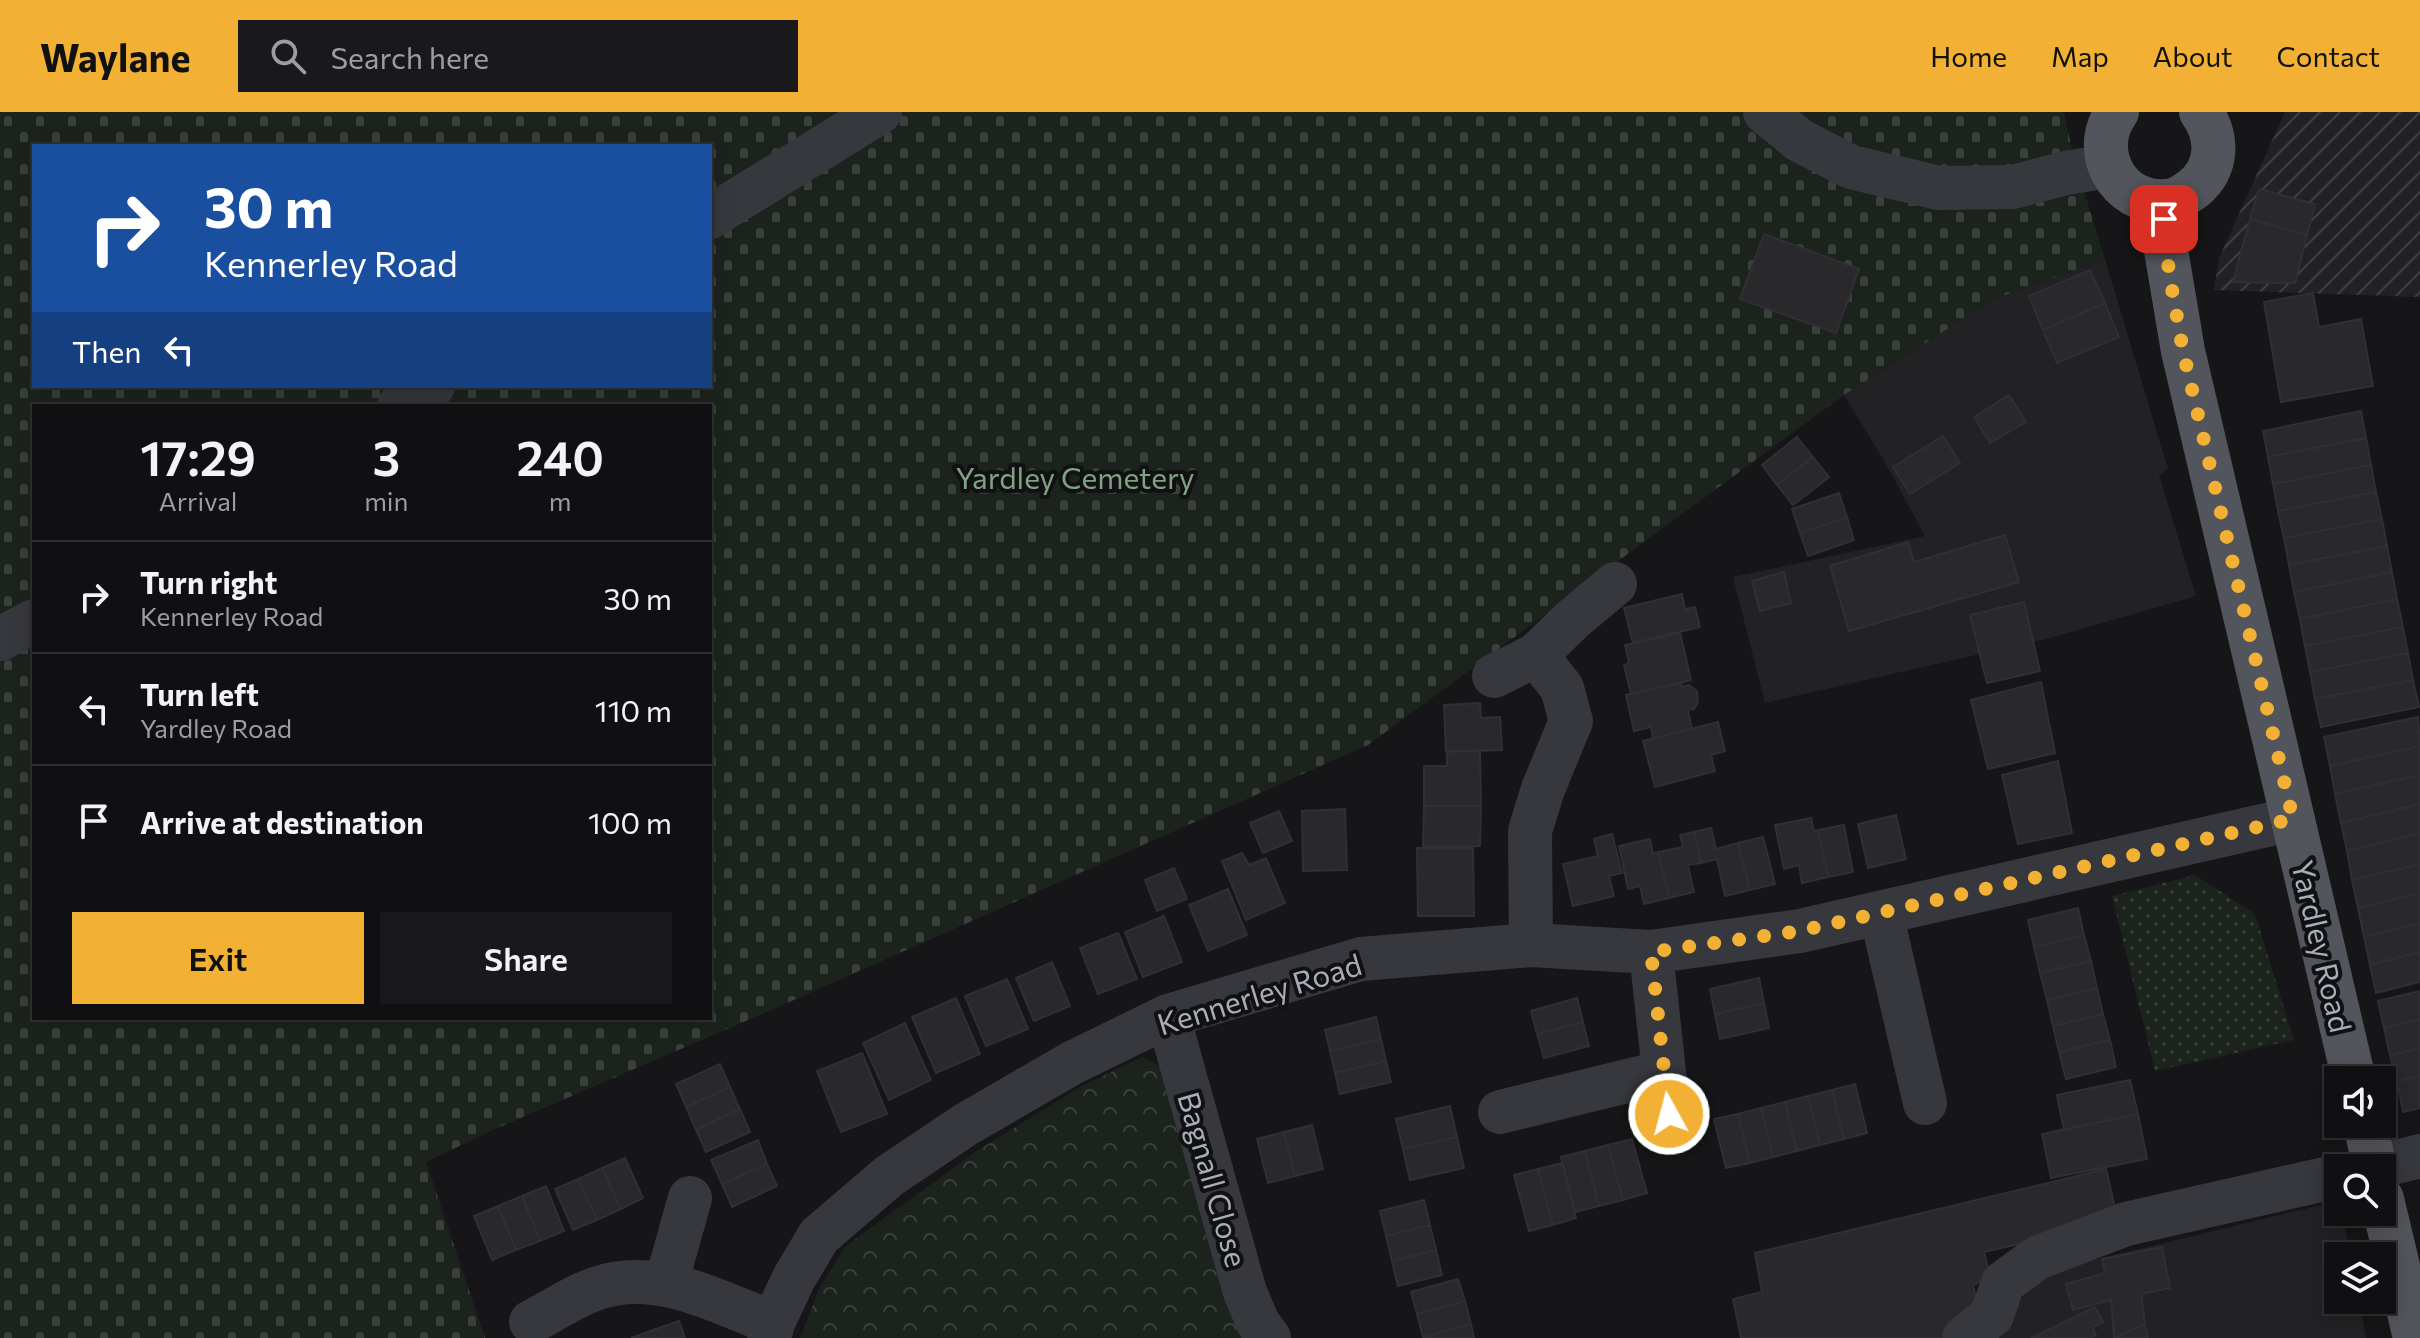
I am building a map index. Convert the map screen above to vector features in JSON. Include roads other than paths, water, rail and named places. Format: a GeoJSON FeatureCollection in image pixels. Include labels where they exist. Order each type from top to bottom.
{"type":"FeatureCollection","features":[{"type":"Feature","properties":{"kind":"main road"},"geometry":{"type":"LineString","coordinates":[[2117,112],[2106,136],[2104,151],[2108,166],[2124,187],[2146,198],[2166,201],[2185,195],[2202,181],[2210,168],[2214,139],[2201,112]]}},
{"type":"Feature","properties":{"kind":"main road","name":"Yardley Road"},"geometry":{"type":"LineString","coordinates":[[2166,201],[2166,250],[2183,351],[2351,1066]]}},
{"type":"Feature","properties":{"kind":"main road"},"geometry":{"type":"LineString","coordinates":[[2388,1226],[2409,1328]]}},
{"type":"Feature","properties":{"kind":"street"},"geometry":{"type":"LineString","coordinates":[[712,216],[880,112]]}},
{"type":"Feature","properties":{"kind":"street"},"geometry":{"type":"LineString","coordinates":[[1765,112],[1799,140],[1851,167],[1939,188],[2013,187],[2108,166]]}},
{"type":"Feature","properties":{"kind":"street"},"geometry":{"type":"LineString","coordinates":[[402,404],[430,388]]}},
{"type":"Feature","properties":{"kind":"street"},"geometry":{"type":"LineString","coordinates":[[1494,676],[1536,655],[1615,584]]}},
{"type":"Feature","properties":{"kind":"street"},"geometry":{"type":"LineString","coordinates":[[0,639],[32,622]]}},
{"type":"Feature","properties":{"kind":"street"},"geometry":{"type":"LineString","coordinates":[[1531,945],[1530,831],[1543,789],[1571,721],[1562,688],[1536,655]]}},
{"type":"Feature","properties":{"kind":"street","name":"Kennerley Road"},"geometry":{"type":"LineString","coordinates":[[771,1330],[794,1278],[819,1236],[889,1176],[965,1125],[1072,1063],[1168,1016],[1361,959],[1531,945],[1651,952],[1800,931],[2293,819]]}},
{"type":"Feature","properties":{"kind":"street"},"geometry":{"type":"LineString","coordinates":[[1881,913],[1925,1103]]}},
{"type":"Feature","properties":{"kind":"street"},"geometry":{"type":"LineString","coordinates":[[1651,952],[1671,1131]]}},
{"type":"Feature","properties":{"kind":"street","name":"Bagnall Close"},"geometry":{"type":"LineString","coordinates":[[1168,1016],[1245,1292],[1258,1323],[1269,1338]]}},
{"type":"Feature","properties":{"kind":"street"},"geometry":{"type":"LineString","coordinates":[[1500,1112],[1664,1072]]}},
{"type":"Feature","properties":{"kind":"street"},"geometry":{"type":"LineString","coordinates":[[2396,1162],[2420,1156]]}},
{"type":"Feature","properties":{"kind":"street"},"geometry":{"type":"LineString","coordinates":[[1964,1338],[1992,1315],[2003,1283],[2037,1258],[2126,1224],[2324,1179]]}},
{"type":"Feature","properties":{"kind":"street"},"geometry":{"type":"LineString","coordinates":[[666,1284],[690,1198]]}},
{"type":"Feature","properties":{"kind":"street"},"geometry":{"type":"LineString","coordinates":[[531,1322],[597,1288],[634,1280],[666,1284],[771,1330]]}},
{"type":"Feature","properties":{"kind":"park label","name":"Yardley Cemetery"},"geometry":{"type":"Point","coordinates":[1075,476]}}]}
